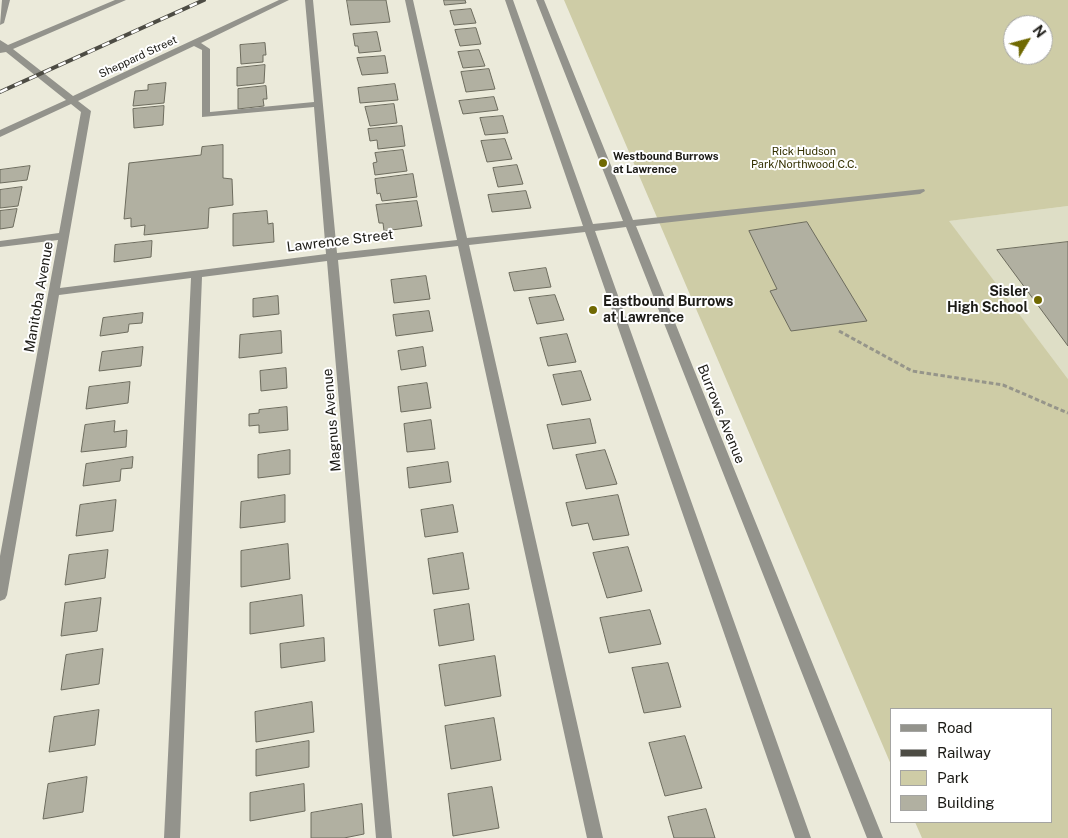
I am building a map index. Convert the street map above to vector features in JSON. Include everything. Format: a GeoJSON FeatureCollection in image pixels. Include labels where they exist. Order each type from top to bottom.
{"type":"FeatureCollection","features":[{"type":"Feature","properties":{"kind":"street"},"geometry":{"type":"LineString","coordinates":[[0,23],[6,0]]}},
{"type":"Feature","properties":{"kind":"street"},"geometry":{"type":"LineString","coordinates":[[3,48],[122,0]]}},
{"type":"Feature","properties":{"kind":"street","name":"Sheppard Street"},"geometry":{"type":"LineString","coordinates":[[0,134],[285,0]]}},
{"type":"Feature","properties":{"kind":"street","name":"Magnus Avenue"},"geometry":{"type":"LineString","coordinates":[[309,0],[384,838]]}},
{"type":"Feature","properties":{"kind":"street"},"geometry":{"type":"LineString","coordinates":[[409,0],[595,838]]}},
{"type":"Feature","properties":{"kind":"street"},"geometry":{"type":"LineString","coordinates":[[509,0],[803,838]]}},
{"type":"Feature","properties":{"kind":"street","name":"Burrows Avenue"},"geometry":{"type":"LineString","coordinates":[[540,0],[874,838]]}},
{"type":"Feature","properties":{"kind":"street"},"geometry":{"type":"LineString","coordinates":[[195,43],[206,49],[205,115],[319,104]]}},
{"type":"Feature","properties":{"kind":"street","name":"Manitoba Avenue"},"geometry":{"type":"LineString","coordinates":[[0,595],[86,111],[3,48]]}},
{"type":"Feature","properties":{"kind":"street","name":"Lawrence Street"},"geometry":{"type":"LineString","coordinates":[[55,292],[332,257],[920,191]]}},
{"type":"Feature","properties":{"kind":"street"},"geometry":{"type":"LineString","coordinates":[[0,244],[65,236]]}},
{"type":"Feature","properties":{"kind":"street"},"geometry":{"type":"LineString","coordinates":[[172,838],[196,274]]}},
{"type":"Feature","properties":{"kind":"path"},"geometry":{"type":"LineString","coordinates":[[839,331],[912,371],[1003,385],[1068,413]]}},
{"type":"Feature","properties":{"kind":"shaded area","name":"Sisler High School"},"geometry":{"type":"Polygon","coordinates":[[[1068,206],[1068,379],[948,221],[1068,206]]]}},
{"type":"Feature","properties":{"kind":"green space","name":"Rick Hudson Park/Northwood C.C."},"geometry":{"type":"Polygon","coordinates":[[[564,0],[1068,0],[1068,206],[949,221],[1068,379],[1068,838],[922,838],[915,823],[1053,823],[1053,708],[890,708],[890,762],[564,0]]]}},
{"type":"Feature","properties":{"kind":"building"},"geometry":{"type":"Polygon","coordinates":[[[347,0],[386,0],[390,22],[351,25],[347,0]]]}},
{"type":"Feature","properties":{"kind":"building"},"geometry":{"type":"Polygon","coordinates":[[[444,0],[465,0],[466,3],[445,5],[444,0]]]}},
{"type":"Feature","properties":{"kind":"building"},"geometry":{"type":"Polygon","coordinates":[[[471,9],[476,23],[454,25],[450,11],[471,9]]]}},
{"type":"Feature","properties":{"kind":"building"},"geometry":{"type":"Polygon","coordinates":[[[476,28],[481,44],[460,46],[455,30],[476,28]]]}},
{"type":"Feature","properties":{"kind":"building"},"geometry":{"type":"Polygon","coordinates":[[[377,32],[381,51],[359,53],[358,46],[355,46],[353,34],[377,32]]]}},
{"type":"Feature","properties":{"kind":"building"},"geometry":{"type":"Polygon","coordinates":[[[265,43],[266,55],[263,55],[263,62],[241,64],[240,45],[265,43]]]}},
{"type":"Feature","properties":{"kind":"building"},"geometry":{"type":"Polygon","coordinates":[[[479,50],[485,66],[463,68],[458,52],[479,50]]]}},
{"type":"Feature","properties":{"kind":"building"},"geometry":{"type":"Polygon","coordinates":[[[385,56],[388,73],[362,75],[357,58],[385,56]]]}},
{"type":"Feature","properties":{"kind":"building"},"geometry":{"type":"Polygon","coordinates":[[[265,65],[264,83],[237,86],[237,68],[265,65]]]}},
{"type":"Feature","properties":{"kind":"building"},"geometry":{"type":"Polygon","coordinates":[[[489,69],[495,89],[466,92],[461,72],[489,69]]]}},
{"type":"Feature","properties":{"kind":"building"},"geometry":{"type":"Polygon","coordinates":[[[166,83],[164,103],[133,106],[135,91],[148,90],[148,85],[166,83]]]}},
{"type":"Feature","properties":{"kind":"building"},"geometry":{"type":"Polygon","coordinates":[[[395,84],[398,100],[360,103],[358,88],[395,84]]]}},
{"type":"Feature","properties":{"kind":"building"},"geometry":{"type":"Polygon","coordinates":[[[266,86],[267,99],[263,99],[264,106],[238,109],[238,89],[266,86]]]}},
{"type":"Feature","properties":{"kind":"building"},"geometry":{"type":"Polygon","coordinates":[[[494,97],[498,110],[463,114],[459,101],[494,97]]]}},
{"type":"Feature","properties":{"kind":"building"},"geometry":{"type":"Polygon","coordinates":[[[394,104],[397,123],[370,126],[365,107],[394,104]]]}},
{"type":"Feature","properties":{"kind":"building"},"geometry":{"type":"Polygon","coordinates":[[[164,106],[163,125],[134,128],[133,109],[164,106]]]}},
{"type":"Feature","properties":{"kind":"building"},"geometry":{"type":"Polygon","coordinates":[[[503,116],[508,133],[485,135],[480,118],[503,116]]]}},
{"type":"Feature","properties":{"kind":"building"},"geometry":{"type":"Polygon","coordinates":[[[402,126],[405,146],[378,149],[377,140],[370,141],[368,129],[402,126]]]}},
{"type":"Feature","properties":{"kind":"building"},"geometry":{"type":"Polygon","coordinates":[[[505,139],[512,159],[487,162],[481,141],[505,139]]]}},
{"type":"Feature","properties":{"kind":"building"},"geometry":{"type":"Polygon","coordinates":[[[223,145],[223,178],[232,179],[233,205],[209,208],[208,228],[144,235],[145,225],[131,227],[131,218],[124,219],[129,163],[201,155],[202,147],[223,145]]]}},
{"type":"Feature","properties":{"kind":"building"},"geometry":{"type":"Polygon","coordinates":[[[403,150],[407,171],[375,175],[373,163],[377,162],[375,153],[403,150]]]}},
{"type":"Feature","properties":{"kind":"building"},"geometry":{"type":"Polygon","coordinates":[[[517,165],[523,184],[498,187],[493,168],[517,165]]]}},
{"type":"Feature","properties":{"kind":"building"},"geometry":{"type":"Polygon","coordinates":[[[30,166],[27,180],[0,183],[0,170],[30,166]]]}},
{"type":"Feature","properties":{"kind":"building"},"geometry":{"type":"Polygon","coordinates":[[[413,174],[417,197],[382,201],[380,193],[377,194],[375,179],[413,174]]]}},
{"type":"Feature","properties":{"kind":"building"},"geometry":{"type":"Polygon","coordinates":[[[22,187],[18,206],[0,208],[0,190],[22,187]]]}},
{"type":"Feature","properties":{"kind":"building"},"geometry":{"type":"Polygon","coordinates":[[[526,191],[531,208],[492,212],[488,195],[526,191]]]}},
{"type":"Feature","properties":{"kind":"building"},"geometry":{"type":"Polygon","coordinates":[[[417,201],[422,226],[384,231],[383,223],[379,223],[376,205],[417,201]]]}},
{"type":"Feature","properties":{"kind":"building"},"geometry":{"type":"Polygon","coordinates":[[[17,209],[13,227],[0,229],[0,211],[17,209]]]}},
{"type":"Feature","properties":{"kind":"building"},"geometry":{"type":"Polygon","coordinates":[[[267,211],[268,224],[273,223],[274,242],[233,246],[233,214],[267,211]]]}},
{"type":"Feature","properties":{"kind":"building"},"geometry":{"type":"Polygon","coordinates":[[[807,222],[867,321],[791,331],[770,291],[777,289],[749,231],[807,222]]]}},
{"type":"Feature","properties":{"kind":"building"},"geometry":{"type":"Polygon","coordinates":[[[152,241],[151,257],[114,262],[115,245],[152,241]]]}},
{"type":"Feature","properties":{"kind":"building"},"geometry":{"type":"Polygon","coordinates":[[[1068,242],[1068,346],[997,250],[1068,242]]]}},
{"type":"Feature","properties":{"kind":"building"},"geometry":{"type":"Polygon","coordinates":[[[546,268],[551,287],[514,291],[509,273],[546,268]]]}},
{"type":"Feature","properties":{"kind":"building"},"geometry":{"type":"Polygon","coordinates":[[[426,276],[430,299],[394,303],[391,280],[426,276]]]}},
{"type":"Feature","properties":{"kind":"building"},"geometry":{"type":"Polygon","coordinates":[[[555,295],[564,320],[537,324],[529,298],[555,295]]]}},
{"type":"Feature","properties":{"kind":"building"},"geometry":{"type":"Polygon","coordinates":[[[278,296],[279,314],[253,317],[253,299],[278,296]]]}},
{"type":"Feature","properties":{"kind":"building"},"geometry":{"type":"Polygon","coordinates":[[[429,311],[433,331],[396,336],[393,315],[429,311]]]}},
{"type":"Feature","properties":{"kind":"building"},"geometry":{"type":"Polygon","coordinates":[[[143,313],[142,323],[129,324],[128,332],[100,336],[103,318],[143,313]]]}},
{"type":"Feature","properties":{"kind":"building"},"geometry":{"type":"Polygon","coordinates":[[[281,331],[282,353],[239,358],[240,335],[281,331]]]}},
{"type":"Feature","properties":{"kind":"building"},"geometry":{"type":"Polygon","coordinates":[[[567,334],[576,362],[548,366],[540,338],[567,334]]]}},
{"type":"Feature","properties":{"kind":"building"},"geometry":{"type":"Polygon","coordinates":[[[143,347],[141,366],[99,371],[102,352],[143,347]]]}},
{"type":"Feature","properties":{"kind":"building"},"geometry":{"type":"Polygon","coordinates":[[[423,347],[426,366],[401,370],[398,351],[423,347]]]}},
{"type":"Feature","properties":{"kind":"building"},"geometry":{"type":"Polygon","coordinates":[[[286,368],[287,388],[261,391],[260,371],[286,368]]]}},
{"type":"Feature","properties":{"kind":"building"},"geometry":{"type":"Polygon","coordinates":[[[581,371],[591,400],[562,405],[553,375],[581,371]]]}},
{"type":"Feature","properties":{"kind":"building"},"geometry":{"type":"Polygon","coordinates":[[[130,382],[128,403],[86,409],[89,387],[130,382]]]}},
{"type":"Feature","properties":{"kind":"building"},"geometry":{"type":"Polygon","coordinates":[[[427,383],[431,408],[401,412],[398,387],[427,383]]]}},
{"type":"Feature","properties":{"kind":"building"},"geometry":{"type":"Polygon","coordinates":[[[287,407],[288,430],[259,433],[259,425],[249,426],[249,414],[259,413],[259,410],[287,407]]]}},
{"type":"Feature","properties":{"kind":"building"},"geometry":{"type":"Polygon","coordinates":[[[590,419],[596,443],[553,449],[547,425],[590,419]]]}},
{"type":"Feature","properties":{"kind":"building"},"geometry":{"type":"Polygon","coordinates":[[[431,420],[435,449],[407,452],[404,424],[431,420]]]}},
{"type":"Feature","properties":{"kind":"building"},"geometry":{"type":"Polygon","coordinates":[[[115,421],[114,432],[127,430],[126,447],[81,452],[85,425],[115,421]]]}},
{"type":"Feature","properties":{"kind":"building"},"geometry":{"type":"Polygon","coordinates":[[[290,450],[290,474],[258,478],[258,455],[290,450]]]}},
{"type":"Feature","properties":{"kind":"building"},"geometry":{"type":"Polygon","coordinates":[[[605,450],[617,484],[586,489],[576,455],[605,450]]]}},
{"type":"Feature","properties":{"kind":"building"},"geometry":{"type":"Polygon","coordinates":[[[133,457],[132,468],[121,469],[120,481],[83,486],[86,464],[133,457]]]}},
{"type":"Feature","properties":{"kind":"building"},"geometry":{"type":"Polygon","coordinates":[[[448,462],[451,482],[409,488],[407,468],[448,462]]]}},
{"type":"Feature","properties":{"kind":"building"},"geometry":{"type":"Polygon","coordinates":[[[285,495],[285,522],[240,528],[241,502],[285,495]]]}},
{"type":"Feature","properties":{"kind":"building"},"geometry":{"type":"Polygon","coordinates":[[[618,495],[629,535],[593,540],[588,523],[572,526],[566,503],[618,495]]]}},
{"type":"Feature","properties":{"kind":"building"},"geometry":{"type":"Polygon","coordinates":[[[116,500],[113,531],[76,536],[80,505],[116,500]]]}},
{"type":"Feature","properties":{"kind":"building"},"geometry":{"type":"Polygon","coordinates":[[[453,505],[458,532],[425,537],[421,510],[453,505]]]}},
{"type":"Feature","properties":{"kind":"building"},"geometry":{"type":"Polygon","coordinates":[[[288,544],[290,579],[241,587],[241,551],[288,544]]]}},
{"type":"Feature","properties":{"kind":"building"},"geometry":{"type":"Polygon","coordinates":[[[628,547],[642,591],[607,598],[593,553],[628,547]]]}},
{"type":"Feature","properties":{"kind":"building"},"geometry":{"type":"Polygon","coordinates":[[[108,550],[105,578],[65,585],[69,555],[108,550]]]}},
{"type":"Feature","properties":{"kind":"building"},"geometry":{"type":"Polygon","coordinates":[[[463,553],[469,589],[433,594],[428,559],[463,553]]]}},
{"type":"Feature","properties":{"kind":"building"},"geometry":{"type":"Polygon","coordinates":[[[302,595],[304,626],[250,634],[250,603],[302,595]]]}},
{"type":"Feature","properties":{"kind":"building"},"geometry":{"type":"Polygon","coordinates":[[[101,598],[97,631],[61,636],[65,603],[101,598]]]}},
{"type":"Feature","properties":{"kind":"building"},"geometry":{"type":"Polygon","coordinates":[[[469,604],[474,640],[439,646],[434,610],[469,604]]]}},
{"type":"Feature","properties":{"kind":"building"},"geometry":{"type":"Polygon","coordinates":[[[650,610],[661,644],[609,653],[600,618],[650,610]]]}},
{"type":"Feature","properties":{"kind":"building"},"geometry":{"type":"Polygon","coordinates":[[[324,638],[325,661],[281,668],[280,644],[324,638]]]}},
{"type":"Feature","properties":{"kind":"building"},"geometry":{"type":"Polygon","coordinates":[[[103,649],[99,684],[61,690],[66,655],[103,649]]]}},
{"type":"Feature","properties":{"kind":"building"},"geometry":{"type":"Polygon","coordinates":[[[495,656],[501,696],[445,706],[439,665],[495,656]]]}},
{"type":"Feature","properties":{"kind":"building"},"geometry":{"type":"Polygon","coordinates":[[[668,663],[681,707],[644,713],[632,668],[668,663]]]}},
{"type":"Feature","properties":{"kind":"building"},"geometry":{"type":"Polygon","coordinates":[[[312,702],[314,732],[256,742],[255,712],[312,702]]]}},
{"type":"Feature","properties":{"kind":"building"},"geometry":{"type":"Polygon","coordinates":[[[99,710],[95,745],[49,752],[54,717],[99,710]]]}},
{"type":"Feature","properties":{"kind":"building"},"geometry":{"type":"Polygon","coordinates":[[[494,718],[501,760],[451,769],[445,726],[494,718]]]}},
{"type":"Feature","properties":{"kind":"building"},"geometry":{"type":"Polygon","coordinates":[[[685,736],[702,788],[665,796],[649,743],[685,736]]]}},
{"type":"Feature","properties":{"kind":"building"},"geometry":{"type":"Polygon","coordinates":[[[309,741],[309,767],[256,776],[256,750],[309,741]]]}},
{"type":"Feature","properties":{"kind":"building"},"geometry":{"type":"Polygon","coordinates":[[[87,777],[83,812],[43,819],[48,784],[87,777]]]}},
{"type":"Feature","properties":{"kind":"building"},"geometry":{"type":"Polygon","coordinates":[[[304,784],[305,811],[250,821],[250,793],[304,784]]]}},
{"type":"Feature","properties":{"kind":"building"},"geometry":{"type":"Polygon","coordinates":[[[492,787],[499,828],[453,836],[448,794],[492,787]]]}},
{"type":"Feature","properties":{"kind":"building"},"geometry":{"type":"Polygon","coordinates":[[[362,804],[364,834],[344,838],[311,838],[311,813],[362,804]]]}},
{"type":"Feature","properties":{"kind":"building"},"geometry":{"type":"Polygon","coordinates":[[[706,809],[715,838],[674,838],[668,817],[706,809]]]}},
{"type":"Feature","properties":{"kind":"railway"},"geometry":{"type":"LineString","coordinates":[[0,92],[204,0]]}},
{"type":"Feature","properties":{"kind":"place","name":"Westbound Burrows at Lawrence"},"geometry":{"type":"Point","coordinates":[603,163]}},
{"type":"Feature","properties":{"kind":"place","name":"Sisler High School"},"geometry":{"type":"Point","coordinates":[1038,300]}},
{"type":"Feature","properties":{"kind":"place","name":"Eastbound Burrows at Lawrence"},"geometry":{"type":"Point","coordinates":[593,310]}}]}
